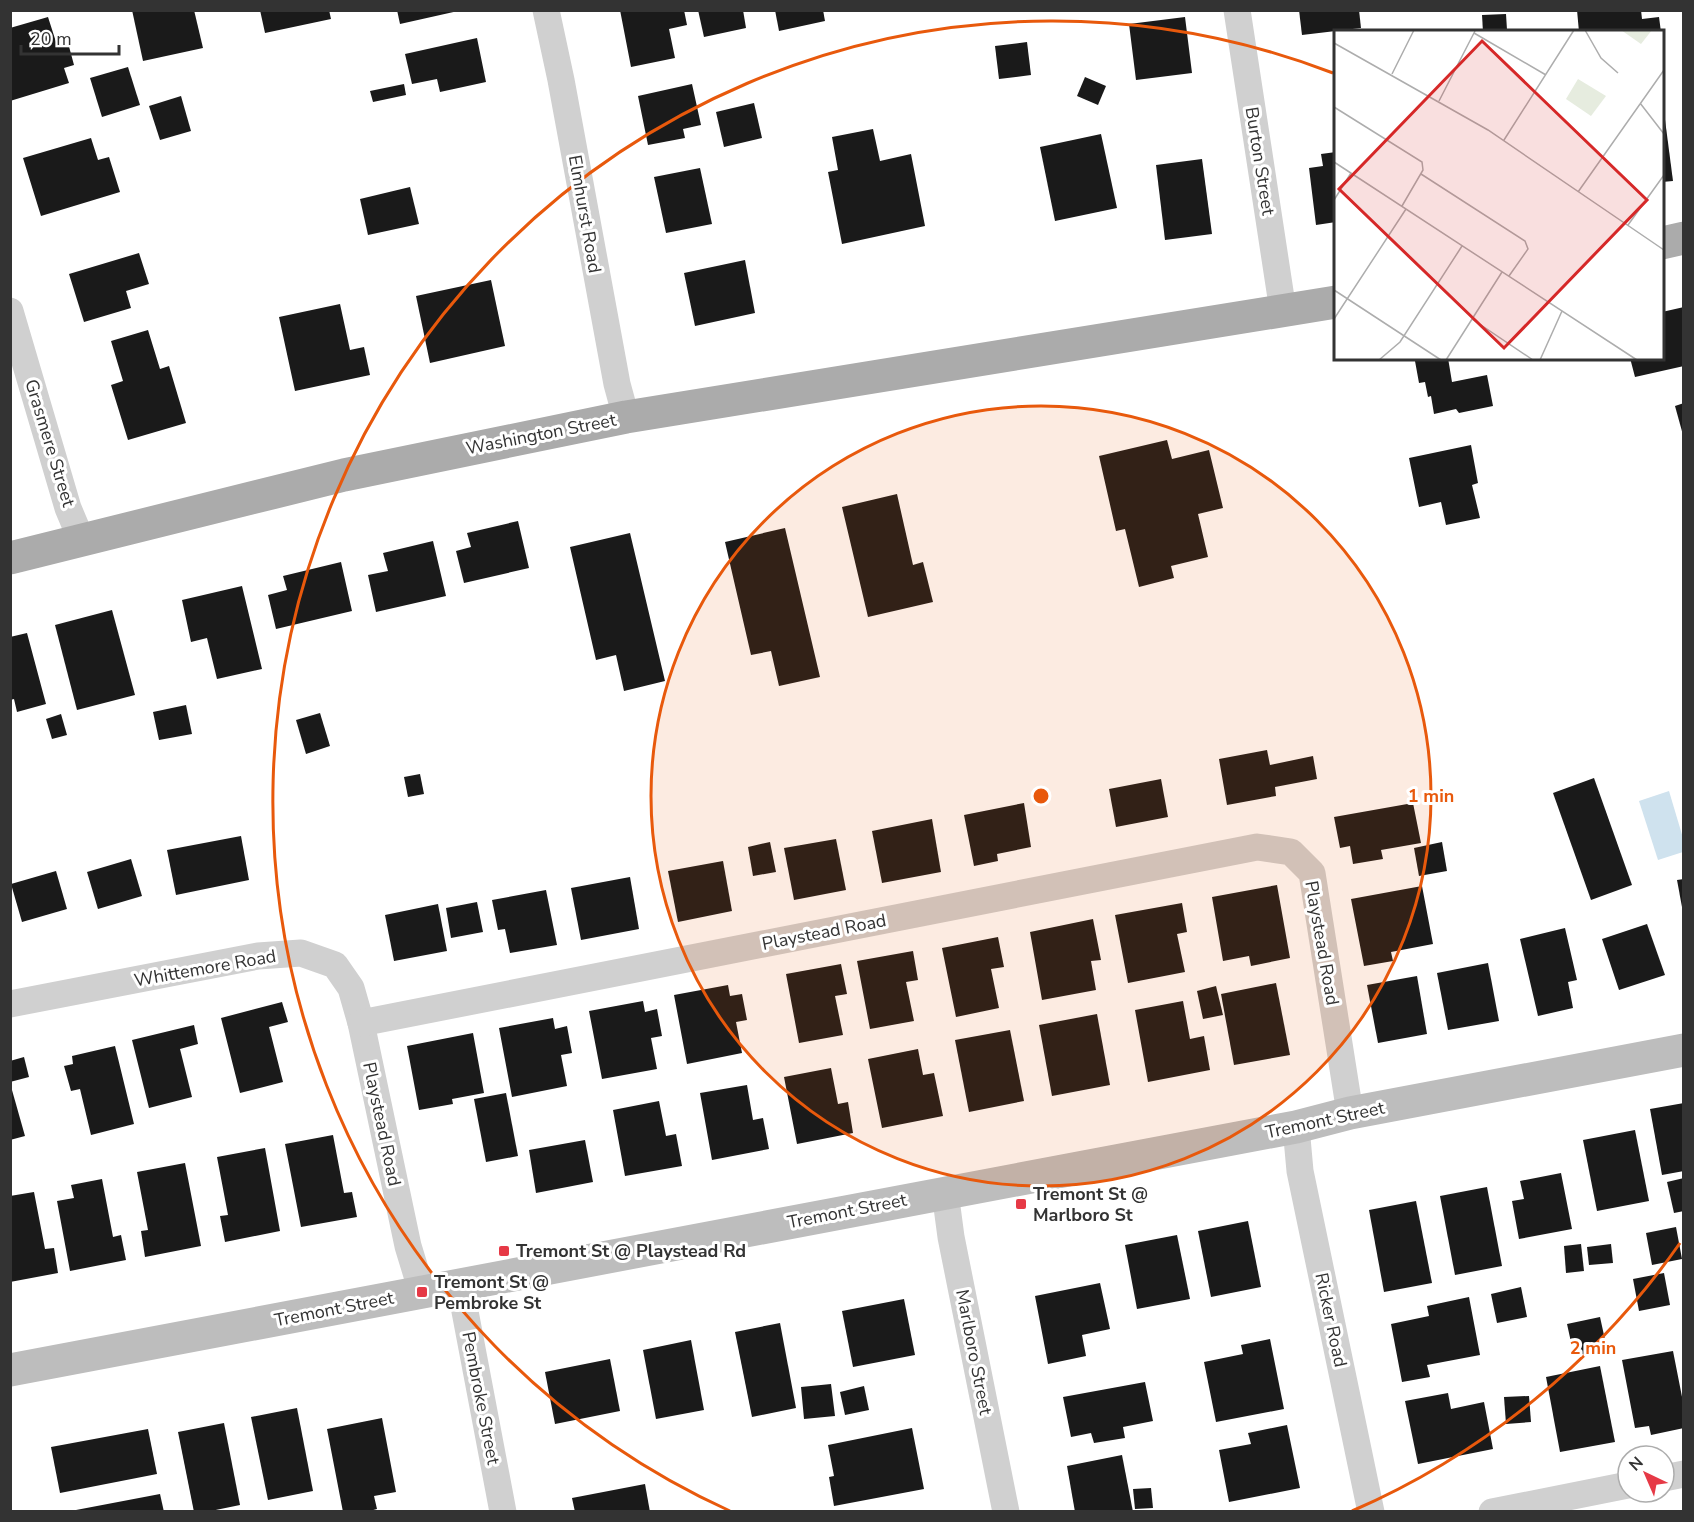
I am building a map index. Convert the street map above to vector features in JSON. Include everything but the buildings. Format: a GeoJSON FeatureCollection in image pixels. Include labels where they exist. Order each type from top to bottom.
{"type":"FeatureCollection","features":[{"type":"Feature","properties":{"kind":"main road"},"geometry":{"type":"LineString","coordinates":[[1664,243],[1683,238]]}},
{"type":"Feature","properties":{"kind":"main road","name":"Washington Street"},"geometry":{"type":"LineString","coordinates":[[10,558],[345,475],[626,417],[1334,302]]}},
{"type":"Feature","properties":{"kind":"main road","name":"Tremont Street"},"geometry":{"type":"LineString","coordinates":[[10,1370],[1296,1127],[1350,1113],[1683,1050]]}},
{"type":"Feature","properties":{"kind":"street","name":"Elmhurst Road"},"geometry":{"type":"LineString","coordinates":[[546,10],[617,384],[626,417]]}},
{"type":"Feature","properties":{"kind":"street","name":"Burton Street"},"geometry":{"type":"LineString","coordinates":[[1237,10],[1283,311]]}},
{"type":"Feature","properties":{"kind":"street","name":"Grasmere Street"},"geometry":{"type":"LineString","coordinates":[[10,311],[68,508],[81,539]]}},
{"type":"Feature","properties":{"kind":"street","name":"Playstead Road"},"geometry":{"type":"LineString","coordinates":[[422,1292],[408,1246],[361,1023],[1257,847],[1292,852],[1311,873],[1350,1113]]}},
{"type":"Feature","properties":{"kind":"street","name":"Whittemore Road"},"geometry":{"type":"LineString","coordinates":[[10,1004],[258,956],[301,953],[334,965],[351,988],[361,1023]]}},
{"type":"Feature","properties":{"kind":"street","name":"Ricker Road"},"geometry":{"type":"LineString","coordinates":[[1296,1127],[1300,1171],[1371,1512]]}},
{"type":"Feature","properties":{"kind":"street","name":"Marlboro Street"},"geometry":{"type":"LineString","coordinates":[[945,1192],[951,1237],[1006,1512]]}},
{"type":"Feature","properties":{"kind":"street","name":"Pembroke Street"},"geometry":{"type":"LineString","coordinates":[[460,1286],[503,1512]]}},
{"type":"Feature","properties":{"kind":"street"},"geometry":{"type":"LineString","coordinates":[[1492,1512],[1616,1487]]}},
{"type":"Feature","properties":{"kind":"water"},"geometry":{"type":"Polygon","coordinates":[[[1669,791],[1683,838],[1683,852],[1658,860],[1639,801],[1669,791]]]}},
{"type":"Feature","properties":{"kind":"place","name":"Tremont St @ Marlboro St"},"geometry":{"type":"Point","coordinates":[1021,1204]}},
{"type":"Feature","properties":{"kind":"place","name":"Tremont St @ Playstead Rd"},"geometry":{"type":"Point","coordinates":[504,1251]}},
{"type":"Feature","properties":{"kind":"place","name":"Tremont St @ Pembroke St"},"geometry":{"type":"Point","coordinates":[422,1292]}}]}
